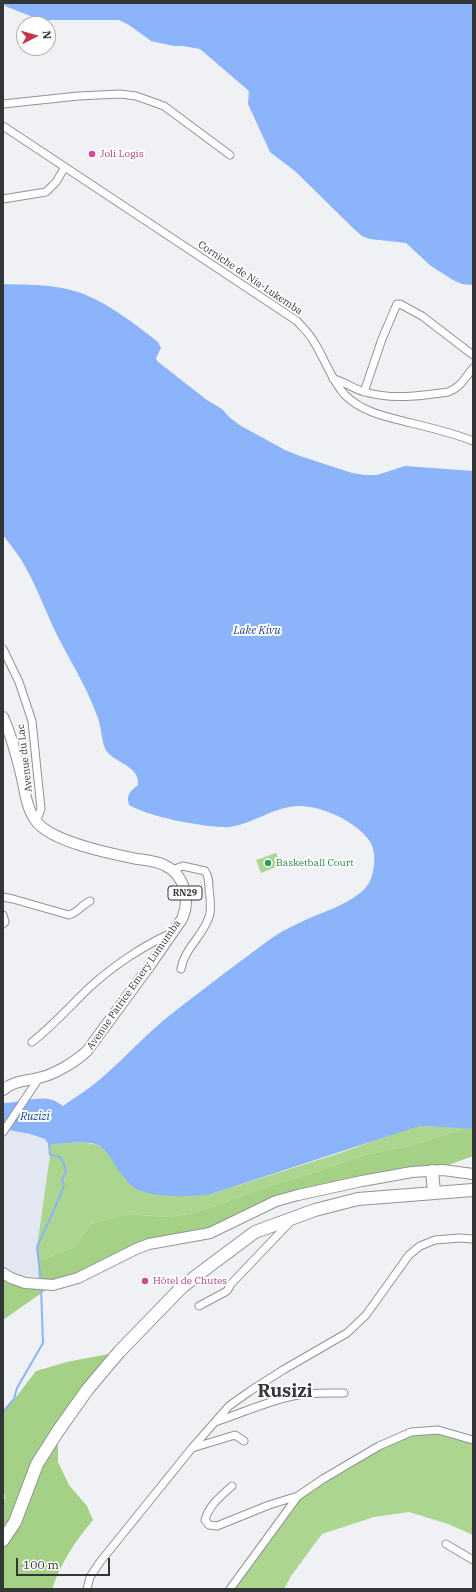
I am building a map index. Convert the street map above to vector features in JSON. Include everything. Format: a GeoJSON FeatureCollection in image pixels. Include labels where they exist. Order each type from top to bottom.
{"type":"FeatureCollection","features":[{"type":"Feature","properties":{"kind":"highway"},"geometry":{"type":"LineString","coordinates":[[432,1171],[434,1192]]}},
{"type":"Feature","properties":{"kind":"highway"},"geometry":{"type":"LineString","coordinates":[[3,1540],[15,1522],[37,1464],[58,1431],[87,1390],[119,1352],[182,1286],[255,1232],[295,1217],[358,1199],[473,1190]]}},
{"type":"Feature","properties":{"kind":"main road"},"geometry":{"type":"LineString","coordinates":[[3,717],[12,742],[28,802],[36,822],[50,832],[73,842],[103,852],[163,864],[172,870]]}},
{"type":"Feature","properties":{"kind":"main road","name":"Avenue Patrice Emery Lumumba"},"geometry":{"type":"LineString","coordinates":[[3,1090],[10,1085],[25,1080],[40,1078],[78,1059],[88,1051],[172,933],[185,911],[186,902],[182,883],[172,870]]}},
{"type":"Feature","properties":{"kind":"main road"},"geometry":{"type":"LineString","coordinates":[[3,1273],[11,1278],[25,1283],[53,1285],[78,1278],[149,1244],[210,1233],[276,1200],[362,1181],[412,1172],[443,1170],[473,1174]]}},
{"type":"Feature","properties":{"kind":"street"},"geometry":{"type":"LineString","coordinates":[[3,104],[78,96],[120,94],[136,96],[164,106],[230,155]]}},
{"type":"Feature","properties":{"kind":"street","name":"Corniche de Nia-Lukemba"},"geometry":{"type":"LineString","coordinates":[[3,126],[296,321],[315,342],[333,380],[345,394],[359,406],[378,415],[455,434],[473,441]]}},
{"type":"Feature","properties":{"kind":"street"},"geometry":{"type":"LineString","coordinates":[[3,199],[46,192],[56,182],[65,167]]}},
{"type":"Feature","properties":{"kind":"street"},"geometry":{"type":"LineString","coordinates":[[364,392],[382,338],[397,304],[400,304],[422,316],[473,356]]}},
{"type":"Feature","properties":{"kind":"street"},"geometry":{"type":"LineString","coordinates":[[333,380],[341,381],[364,392],[381,396],[400,397],[448,392],[458,388],[473,368]]}},
{"type":"Feature","properties":{"kind":"street","name":"Avenue du Lac"},"geometry":{"type":"LineString","coordinates":[[3,649],[18,682],[32,721],[41,808],[36,822]]}},
{"type":"Feature","properties":{"kind":"street"},"geometry":{"type":"LineString","coordinates":[[172,870],[183,866],[205,871],[208,874],[210,892],[209,919],[183,960],[181,969]]}},
{"type":"Feature","properties":{"kind":"street"},"geometry":{"type":"LineString","coordinates":[[3,897],[69,915],[74,914],[84,904],[90,901]]}},
{"type":"Feature","properties":{"kind":"street"},"geometry":{"type":"LineString","coordinates":[[3,915],[5,920],[3,924]]}},
{"type":"Feature","properties":{"kind":"street"},"geometry":{"type":"LineString","coordinates":[[32,1042],[49,1028],[91,986],[155,941],[172,933]]}},
{"type":"Feature","properties":{"kind":"street"},"geometry":{"type":"LineString","coordinates":[[3,1132],[40,1078]]}},
{"type":"Feature","properties":{"kind":"street"},"geometry":{"type":"LineString","coordinates":[[199,1306],[227,1291],[230,1284],[295,1217]]}},
{"type":"Feature","properties":{"kind":"street"},"geometry":{"type":"LineString","coordinates":[[88,1589],[90,1577],[100,1562],[192,1448],[230,1406],[250,1391],[348,1333],[366,1315],[409,1255],[420,1246],[435,1240],[459,1238],[473,1239]]}},
{"type":"Feature","properties":{"kind":"street"},"geometry":{"type":"LineString","coordinates":[[214,1423],[267,1403],[297,1395],[318,1393],[344,1394]]}},
{"type":"Feature","properties":{"kind":"street"},"geometry":{"type":"LineString","coordinates":[[232,1486],[220,1496],[209,1509],[206,1520],[209,1525],[217,1526],[269,1505],[298,1496],[358,1458],[411,1432],[438,1430],[473,1440]]}},
{"type":"Feature","properties":{"kind":"street"},"geometry":{"type":"LineString","coordinates":[[192,1448],[235,1435],[244,1441]]}},
{"type":"Feature","properties":{"kind":"street"},"geometry":{"type":"LineString","coordinates":[[230,1589],[298,1496]]}},
{"type":"Feature","properties":{"kind":"street"},"geometry":{"type":"LineString","coordinates":[[446,1544],[473,1560]]}},
{"type":"Feature","properties":{"kind":"shaded area"},"geometry":{"type":"Polygon","coordinates":[[[3,1129],[30,1134],[45,1139],[49,1145],[50,1155],[39,1285],[3,1273],[3,1129]]]}},
{"type":"Feature","properties":{"kind":"green space","name":"Basketball Court"},"geometry":{"type":"Polygon","coordinates":[[[276,853],[281,865],[261,873],[256,860],[276,853]]]}},
{"type":"Feature","properties":{"kind":"green space"},"geometry":{"type":"Polygon","coordinates":[[[422,1126],[466,1128],[409,1146],[365,1155],[269,1186],[195,1213],[169,1217],[126,1214],[91,1224],[74,1247],[38,1261],[37,1247],[50,1155],[49,1145],[78,1143],[93,1144],[104,1149],[126,1180],[211,1194],[343,1152],[401,1131],[422,1126]]]}},
{"type":"Feature","properties":{"kind":"green space"},"geometry":{"type":"Polygon","coordinates":[[[466,1128],[473,1129],[473,1156],[432,1171],[298,1195],[227,1224],[162,1241],[53,1285],[3,1320],[3,1273],[39,1284],[38,1261],[74,1247],[91,1224],[126,1214],[169,1217],[195,1213],[269,1186],[365,1155],[409,1146],[466,1128]]]}},
{"type":"Feature","properties":{"kind":"green space"},"geometry":{"type":"Polygon","coordinates":[[[119,1352],[58,1431],[58,1462],[69,1485],[87,1506],[93,1520],[69,1553],[52,1589],[3,1589],[3,1501],[5,1498],[3,1489],[3,1412],[36,1371],[67,1362],[119,1352]]]}},
{"type":"Feature","properties":{"kind":"green space"},"geometry":{"type":"Polygon","coordinates":[[[411,1430],[473,1438],[473,1535],[448,1524],[409,1512],[374,1517],[322,1534],[291,1576],[284,1589],[236,1589],[235,1581],[294,1499],[411,1430]]]}},
{"type":"Feature","properties":{"kind":"water"},"geometry":{"type":"Polygon","coordinates":[[[3,3],[473,3],[473,285],[462,284],[453,280],[431,266],[406,243],[370,239],[362,236],[355,230],[296,172],[270,152],[248,104],[249,91],[200,49],[174,46],[151,41],[129,25],[119,20],[56,20],[56,16],[30,16],[5,6],[3,3]]]}},
{"type":"Feature","properties":{"kind":"water","name":"Lake Kivu"},"geometry":{"type":"Polygon","coordinates":[[[3,284],[55,287],[76,291],[96,299],[124,316],[158,342],[161,348],[156,358],[157,361],[207,400],[222,409],[229,417],[241,426],[285,450],[300,456],[352,473],[365,475],[377,475],[405,466],[473,471],[473,1129],[422,1126],[211,1194],[183,1196],[152,1194],[136,1189],[119,1171],[110,1156],[98,1145],[87,1143],[67,1143],[49,1145],[45,1139],[30,1134],[3,1129],[3,1103],[42,1098],[49,1099],[63,1106],[100,1079],[165,1019],[271,938],[353,898],[369,883],[373,873],[374,856],[372,845],[363,833],[337,816],[316,808],[306,806],[288,807],[240,825],[222,827],[200,825],[161,817],[129,805],[128,796],[138,785],[137,778],[129,767],[107,752],[104,746],[98,717],[88,693],[58,637],[27,570],[3,535],[3,284]]]}},
{"type":"Feature","properties":{"kind":"waterway"},"geometry":{"type":"LineString","coordinates":[[41,1281],[37,1247],[61,1194],[64,1185],[62,1179],[66,1172],[60,1157],[50,1155],[49,1143]]}},
{"type":"Feature","properties":{"kind":"waterway"},"geometry":{"type":"LineString","coordinates":[[3,1412],[14,1399],[17,1388],[43,1343],[41,1287]]}},
{"type":"Feature","properties":{"kind":"place","name":"Joli Logis"},"geometry":{"type":"Point","coordinates":[92,154]}},
{"type":"Feature","properties":{"kind":"place","name":"Basketball Court"},"geometry":{"type":"Point","coordinates":[268,863]}},
{"type":"Feature","properties":{"kind":"place","name":"Hôtel de Chutes"},"geometry":{"type":"Point","coordinates":[145,1281]}},
{"type":"Feature","properties":{"kind":"district","name":"Rusizi"},"geometry":{"type":"Point","coordinates":[285,1392]}},
{"type":"Feature","properties":{"kind":"water label","name":"Ruzizi"},"geometry":{"type":"Point","coordinates":[35,1117]}}]}
